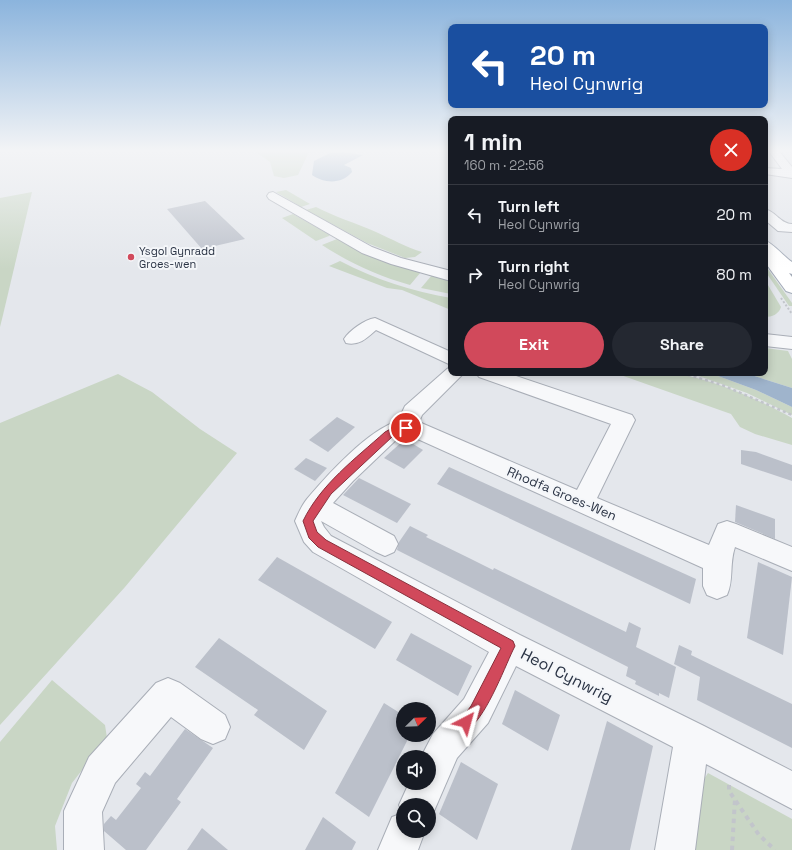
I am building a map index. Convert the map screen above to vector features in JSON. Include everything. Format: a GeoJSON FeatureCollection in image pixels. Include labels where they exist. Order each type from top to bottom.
{"type":"FeatureCollection","features":[{"type":"Feature","properties":{"kind":"main road"},"geometry":{"type":"LineString","coordinates":[[768,249],[775,257],[792,269]]}},
{"type":"Feature","properties":{"kind":"main road"},"geometry":{"type":"LineString","coordinates":[[775,257],[775,265],[792,288]]}},
{"type":"Feature","properties":{"kind":"street"},"geometry":{"type":"LineString","coordinates":[[273,196],[367,250],[396,261],[448,275]]}},
{"type":"Feature","properties":{"kind":"street"},"geometry":{"type":"LineString","coordinates":[[768,215],[789,231]]}},
{"type":"Feature","properties":{"kind":"street"},"geometry":{"type":"LineString","coordinates":[[353,339],[375,323],[448,358]]}},
{"type":"Feature","properties":{"kind":"street"},"geometry":{"type":"LineString","coordinates":[[768,330],[792,332]]}},
{"type":"Feature","properties":{"kind":"street"},"geometry":{"type":"LineString","coordinates":[[768,340],[792,343]]}},
{"type":"Feature","properties":{"kind":"street"},"geometry":{"type":"LineString","coordinates":[[406,428],[413,411],[451,376]]}},
{"type":"Feature","properties":{"kind":"street"},"geometry":{"type":"LineString","coordinates":[[495,376],[624,420],[583,502]]}},
{"type":"Feature","properties":{"kind":"street","name":"Rhodfa Groes-Wen"},"geometry":{"type":"LineString","coordinates":[[406,428],[412,428],[547,488],[583,502],[717,573],[727,532],[792,559]]}},
{"type":"Feature","properties":{"kind":"street","name":"Heol Cynwrig"},"geometry":{"type":"LineString","coordinates":[[406,428],[399,429],[388,434],[327,491],[316,506],[308,521],[313,534],[322,544],[509,646],[692,738],[792,791]]}},
{"type":"Feature","properties":{"kind":"street"},"geometry":{"type":"LineString","coordinates":[[316,506],[385,544]]}},
{"type":"Feature","properties":{"kind":"street"},"geometry":{"type":"LineString","coordinates":[[436,766],[445,746],[476,711],[509,646]]}},
{"type":"Feature","properties":{"kind":"street"},"geometry":{"type":"LineString","coordinates":[[84,850],[83,811],[102,770],[168,695],[213,727]]}},
{"type":"Feature","properties":{"kind":"street"},"geometry":{"type":"LineString","coordinates":[[675,850],[692,738]]}},
{"type":"Feature","properties":{"kind":"street"},"geometry":{"type":"LineString","coordinates":[[398,850],[403,838]]}},
{"type":"Feature","properties":{"kind":"path"},"geometry":{"type":"LineString","coordinates":[[692,376],[722,385],[792,415]]}},
{"type":"Feature","properties":{"kind":"path"},"geometry":{"type":"LineString","coordinates":[[726,756],[729,791],[759,834],[776,850]]}},
{"type":"Feature","properties":{"kind":"path"},"geometry":{"type":"LineString","coordinates":[[732,850],[735,798]]}},
{"type":"Feature","properties":{"kind":"green space"},"geometry":{"type":"Polygon","coordinates":[[[286,190],[310,204],[301,207],[276,192],[286,190]]]}},
{"type":"Feature","properties":{"kind":"green space"},"geometry":{"type":"Polygon","coordinates":[[[32,192],[3,315],[0,327],[0,198],[32,192]]]}},
{"type":"Feature","properties":{"kind":"green space"},"geometry":{"type":"Polygon","coordinates":[[[316,207],[422,252],[415,257],[405,258],[367,243],[306,210],[316,207]]]}},
{"type":"Feature","properties":{"kind":"green space"},"geometry":{"type":"Polygon","coordinates":[[[293,214],[330,235],[316,241],[282,218],[293,214]]]}},
{"type":"Feature","properties":{"kind":"green space"},"geometry":{"type":"Polygon","coordinates":[[[337,239],[358,250],[421,272],[410,285],[375,273],[343,258],[322,245],[337,239]]]}},
{"type":"Feature","properties":{"kind":"green space"},"geometry":{"type":"Polygon","coordinates":[[[340,261],[367,274],[394,284],[448,297],[448,309],[402,290],[387,288],[329,266],[340,261]]]}},
{"type":"Feature","properties":{"kind":"green space"},"geometry":{"type":"Polygon","coordinates":[[[768,269],[792,303],[792,306],[789,306],[768,275],[768,269]]]}},
{"type":"Feature","properties":{"kind":"green space"},"geometry":{"type":"Polygon","coordinates":[[[432,275],[448,279],[448,293],[421,288],[432,275]]]}},
{"type":"Feature","properties":{"kind":"green space"},"geometry":{"type":"Polygon","coordinates":[[[768,285],[781,307],[779,312],[768,316],[768,285]]]}},
{"type":"Feature","properties":{"kind":"green space"},"geometry":{"type":"Polygon","coordinates":[[[768,348],[788,351],[792,359],[792,388],[754,376],[768,376],[768,348]]]}},
{"type":"Feature","properties":{"kind":"green space"},"geometry":{"type":"Polygon","coordinates":[[[118,374],[152,392],[200,429],[237,453],[125,587],[0,725],[0,423],[118,374]]]}},
{"type":"Feature","properties":{"kind":"green space"},"geometry":{"type":"Polygon","coordinates":[[[623,376],[689,376],[734,391],[765,404],[792,418],[792,445],[755,434],[740,427],[731,414],[623,376]]]}},
{"type":"Feature","properties":{"kind":"green space"},"geometry":{"type":"Polygon","coordinates":[[[699,376],[718,376],[756,390],[792,407],[792,415],[747,393],[699,376]]]}},
{"type":"Feature","properties":{"kind":"green space"},"geometry":{"type":"Polygon","coordinates":[[[52,680],[105,725],[107,738],[72,783],[55,826],[57,850],[0,850],[0,742],[52,680]]]}},
{"type":"Feature","properties":{"kind":"green space"},"geometry":{"type":"Polygon","coordinates":[[[708,773],[792,819],[792,850],[692,850],[702,782],[708,773]]]}},
{"type":"Feature","properties":{"kind":"water"},"geometry":{"type":"Polygon","coordinates":[[[718,376],[754,376],[792,388],[792,407],[756,390],[718,376]]]}},
{"type":"Feature","properties":{"kind":"building"},"geometry":{"type":"Polygon","coordinates":[[[205,201],[245,239],[202,249],[167,209],[205,201]]]}},
{"type":"Feature","properties":{"kind":"building"},"geometry":{"type":"Polygon","coordinates":[[[337,417],[355,427],[328,452],[309,440],[337,417]]]}},
{"type":"Feature","properties":{"kind":"building"},"geometry":{"type":"Polygon","coordinates":[[[405,439],[423,450],[404,469],[384,458],[405,439]]]}},
{"type":"Feature","properties":{"kind":"building"},"geometry":{"type":"Polygon","coordinates":[[[741,450],[756,452],[792,465],[792,481],[741,464],[741,450]]]}},
{"type":"Feature","properties":{"kind":"building"},"geometry":{"type":"Polygon","coordinates":[[[306,458],[327,468],[315,481],[294,469],[306,458]]]}},
{"type":"Feature","properties":{"kind":"building"},"geometry":{"type":"Polygon","coordinates":[[[449,467],[696,579],[690,604],[437,484],[449,467]]]}},
{"type":"Feature","properties":{"kind":"building"},"geometry":{"type":"Polygon","coordinates":[[[359,478],[411,504],[397,523],[343,495],[359,478]]]}},
{"type":"Feature","properties":{"kind":"building"},"geometry":{"type":"Polygon","coordinates":[[[736,505],[775,519],[775,539],[735,522],[736,505]]]}},
{"type":"Feature","properties":{"kind":"building"},"geometry":{"type":"Polygon","coordinates":[[[410,526],[428,535],[426,537],[493,570],[494,568],[626,632],[629,622],[641,628],[636,647],[676,667],[669,698],[659,693],[659,696],[635,684],[636,681],[626,676],[628,667],[397,550],[399,542],[410,526]]]}},
{"type":"Feature","properties":{"kind":"building"},"geometry":{"type":"Polygon","coordinates":[[[277,557],[392,622],[375,649],[258,580],[277,557]]]}},
{"type":"Feature","properties":{"kind":"building"},"geometry":{"type":"Polygon","coordinates":[[[758,562],[792,577],[783,655],[747,638],[758,562]]]}},
{"type":"Feature","properties":{"kind":"building"},"geometry":{"type":"Polygon","coordinates":[[[411,633],[472,666],[458,696],[396,660],[411,633]]]}},
{"type":"Feature","properties":{"kind":"building"},"geometry":{"type":"Polygon","coordinates":[[[219,638],[327,711],[304,750],[254,715],[258,710],[195,667],[219,638]]]}},
{"type":"Feature","properties":{"kind":"building"},"geometry":{"type":"Polygon","coordinates":[[[679,645],[692,651],[691,655],[792,704],[792,748],[697,700],[700,677],[674,664],[679,645]]]}},
{"type":"Feature","properties":{"kind":"building"},"geometry":{"type":"Polygon","coordinates":[[[515,690],[560,715],[548,751],[502,724],[515,690]]]}},
{"type":"Feature","properties":{"kind":"building"},"geometry":{"type":"Polygon","coordinates":[[[384,703],[396,711],[396,742],[406,742],[402,750],[396,750],[396,763],[369,817],[335,793],[384,703]]]}},
{"type":"Feature","properties":{"kind":"building"},"geometry":{"type":"Polygon","coordinates":[[[607,721],[653,746],[630,850],[571,850],[607,721]]]}},
{"type":"Feature","properties":{"kind":"building"},"geometry":{"type":"Polygon","coordinates":[[[185,729],[213,748],[177,799],[181,802],[146,850],[126,850],[104,831],[104,824],[111,816],[116,820],[141,788],[136,784],[145,772],[150,776],[185,729]]]}},
{"type":"Feature","properties":{"kind":"building"},"geometry":{"type":"Polygon","coordinates":[[[461,762],[498,784],[477,840],[439,814],[461,762]]]}},
{"type":"Feature","properties":{"kind":"building"},"geometry":{"type":"Polygon","coordinates":[[[323,817],[356,842],[352,850],[305,850],[323,817]]]}},
{"type":"Feature","properties":{"kind":"building"},"geometry":{"type":"Polygon","coordinates":[[[202,828],[228,850],[187,850],[202,828]]]}},
{"type":"Feature","properties":{"kind":"place","name":"Ysgol Gynradd Groes-wen"},"geometry":{"type":"Point","coordinates":[131,257]}},
{"type":"Feature","properties":{"kind":"route"},"geometry":{"type":"LineString","coordinates":[[406,428],[399,429],[388,434],[327,491],[314,508],[308,521],[313,534],[322,544],[509,646],[476,711],[466,722]]}}]}
